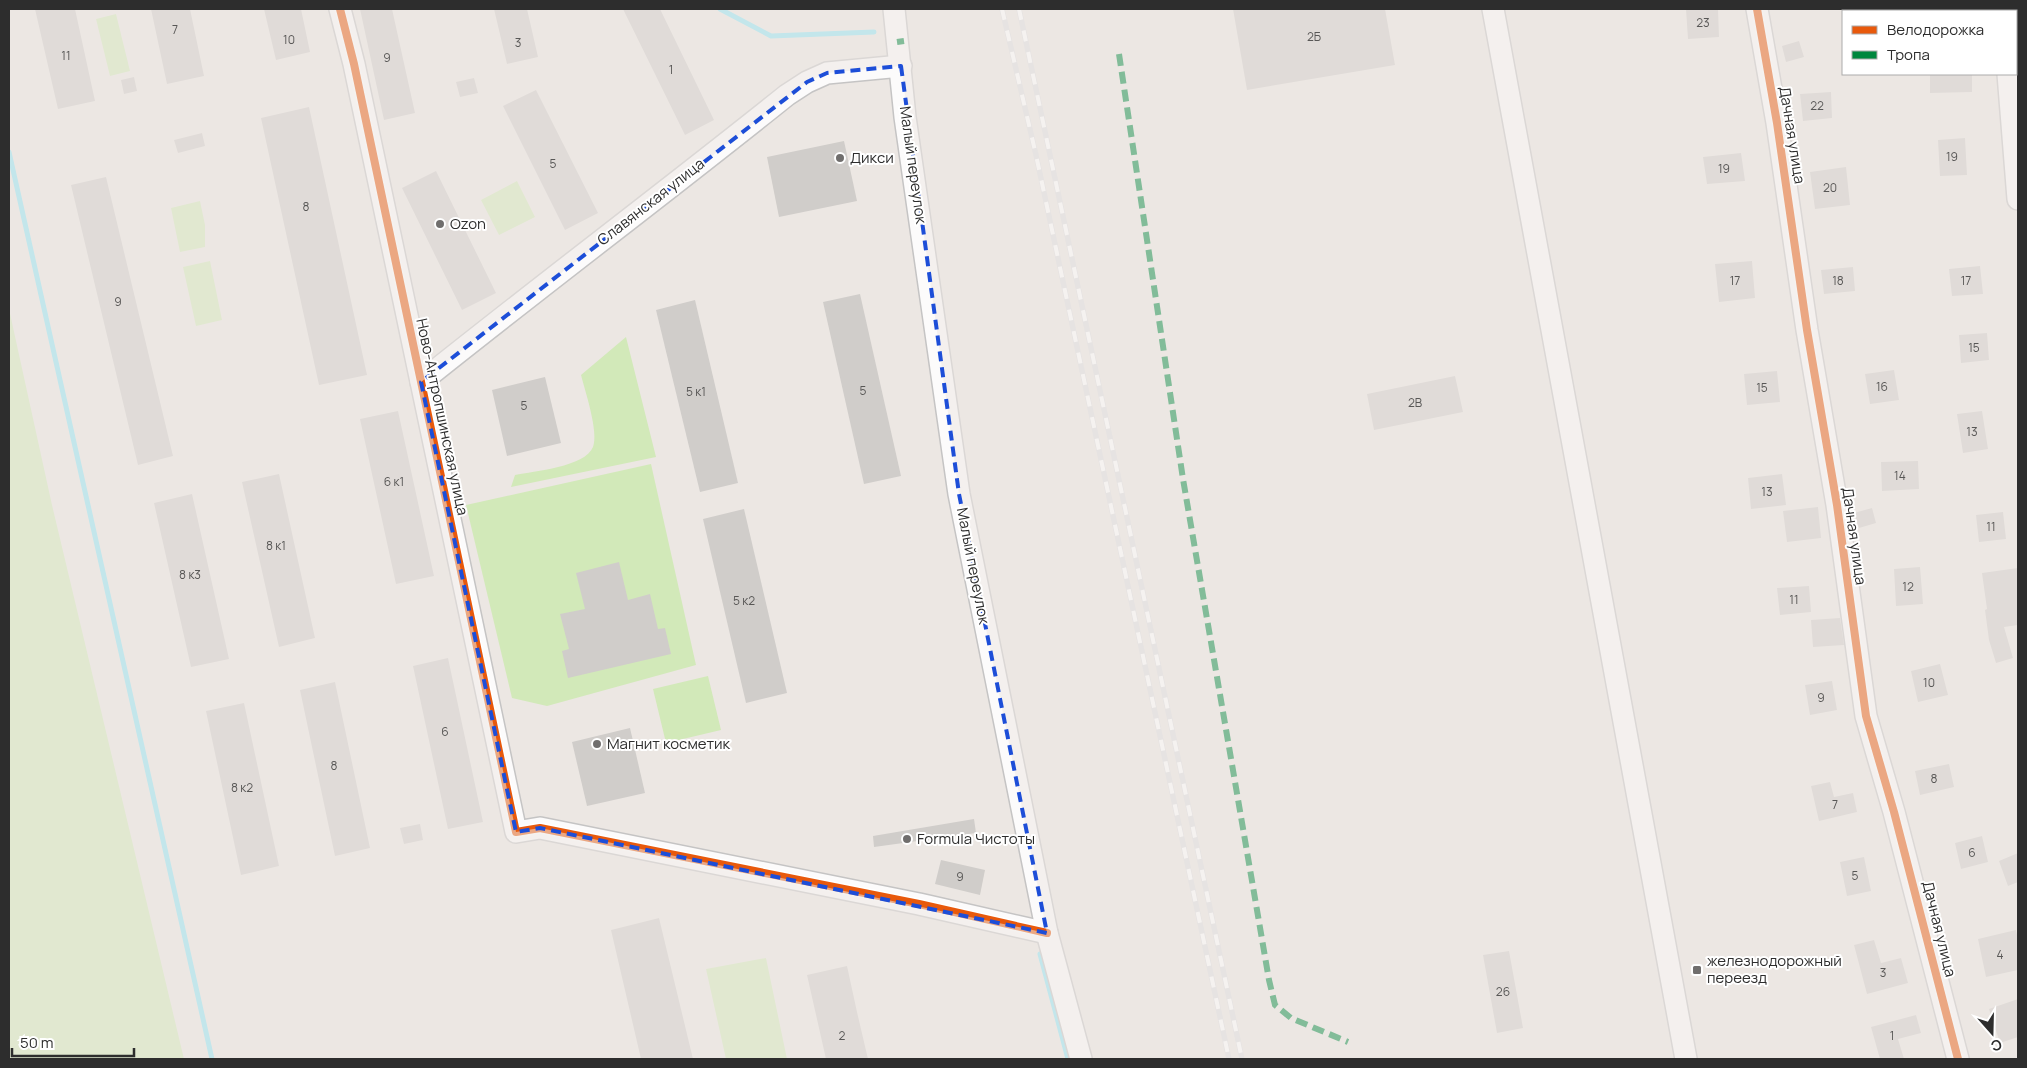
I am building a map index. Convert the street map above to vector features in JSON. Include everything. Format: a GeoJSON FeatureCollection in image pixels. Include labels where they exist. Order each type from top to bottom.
{"type":"FeatureCollection","features":[{"type":"Feature","properties":{"kind":"street","name":"Ново-Антропшинская улица"},"geometry":{"type":"LineString","coordinates":[[340,9],[354,64],[516,832],[540,828],[919,904],[1046,933]]}},
{"type":"Feature","properties":{"kind":"street","name":"Малый переулок"},"geometry":{"type":"LineString","coordinates":[[894,9],[906,116],[959,494],[1046,933],[1081,1059]]}},
{"type":"Feature","properties":{"kind":"street"},"geometry":{"type":"LineString","coordinates":[[1493,9],[1686,1059]]}},
{"type":"Feature","properties":{"kind":"street","name":"Дачная улица"},"geometry":{"type":"LineString","coordinates":[[1756,9],[1777,123],[1807,330],[1835,496],[1866,716],[1894,812],[1958,1059]]}},
{"type":"Feature","properties":{"kind":"street","name":"Славянская улица"},"geometry":{"type":"LineString","coordinates":[[421,382],[523,300],[807,82],[827,73],[901,66]]}},
{"type":"Feature","properties":{"kind":"street"},"geometry":{"type":"LineString","coordinates":[[2008,75],[2018,200]]}},
{"type":"Feature","properties":{"kind":"highlighted area"},"geometry":{"type":"Polygon","coordinates":[[[901,66],[959,494],[1047,933],[540,828],[516,832],[421,382],[807,82],[827,73],[901,66]]]}},
{"type":"Feature","properties":{"kind":"green space"},"geometry":{"type":"Polygon","coordinates":[[[116,14],[130,71],[110,76],[96,19],[116,14]]]}},
{"type":"Feature","properties":{"kind":"green space"},"geometry":{"type":"Polygon","coordinates":[[[517,181],[535,217],[499,235],[481,200],[517,181]]]}},
{"type":"Feature","properties":{"kind":"green space"},"geometry":{"type":"Polygon","coordinates":[[[200,201],[205,225],[205,247],[180,252],[171,208],[200,201]]]}},
{"type":"Feature","properties":{"kind":"green space"},"geometry":{"type":"Polygon","coordinates":[[[210,261],[222,320],[196,326],[183,267],[210,261]]]}},
{"type":"Feature","properties":{"kind":"green space"},"geometry":{"type":"Polygon","coordinates":[[[9,309],[52,505],[184,1059],[9,1059],[9,309]]]}},
{"type":"Feature","properties":{"kind":"green space"},"geometry":{"type":"Polygon","coordinates":[[[626,337],[656,457],[511,487],[515,475],[570,464],[588,454],[593,447],[594,432],[591,411],[581,375],[626,337]]]}},
{"type":"Feature","properties":{"kind":"green space"},"geometry":{"type":"Polygon","coordinates":[[[651,464],[696,665],[547,706],[512,698],[466,505],[651,464]]]}},
{"type":"Feature","properties":{"kind":"green space"},"geometry":{"type":"Polygon","coordinates":[[[708,676],[721,730],[666,743],[653,689],[708,676]]]}},
{"type":"Feature","properties":{"kind":"green space"},"geometry":{"type":"Polygon","coordinates":[[[766,958],[787,1059],[726,1059],[706,969],[766,958]]]}},
{"type":"Feature","properties":{"kind":"building"},"geometry":{"type":"Polygon","coordinates":[[[35,9],[75,9],[95,101],[58,109],[35,9]]]}},
{"type":"Feature","properties":{"kind":"building"},"geometry":{"type":"Polygon","coordinates":[[[151,9],[190,9],[204,76],[167,84],[151,9]]]}},
{"type":"Feature","properties":{"kind":"building"},"geometry":{"type":"Polygon","coordinates":[[[264,9],[301,9],[310,52],[276,60],[264,9]]]}},
{"type":"Feature","properties":{"kind":"building"},"geometry":{"type":"Polygon","coordinates":[[[360,9],[392,9],[415,113],[384,120],[360,9]]]}},
{"type":"Feature","properties":{"kind":"building"},"geometry":{"type":"Polygon","coordinates":[[[494,9],[527,9],[538,57],[507,64],[494,9]]]}},
{"type":"Feature","properties":{"kind":"building"},"geometry":{"type":"Polygon","coordinates":[[[623,9],[660,9],[714,120],[685,135],[623,9]]]}},
{"type":"Feature","properties":{"kind":"building"},"geometry":{"type":"Polygon","coordinates":[[[1233,9],[1385,9],[1395,65],[1247,90],[1233,9]]]}},
{"type":"Feature","properties":{"kind":"building"},"geometry":{"type":"Polygon","coordinates":[[[1686,9],[1718,9],[1719,37],[1688,39],[1686,9]]]}},
{"type":"Feature","properties":{"kind":"building"},"geometry":{"type":"Polygon","coordinates":[[[1799,41],[1804,57],[1786,62],[1782,46],[1799,41]]]}},
{"type":"Feature","properties":{"kind":"building"},"geometry":{"type":"Polygon","coordinates":[[[1930,75],[1972,75],[1972,92],[1930,93],[1930,75]]]}},
{"type":"Feature","properties":{"kind":"building"},"geometry":{"type":"Polygon","coordinates":[[[134,77],[137,91],[124,94],[121,80],[134,77]]]}},
{"type":"Feature","properties":{"kind":"building"},"geometry":{"type":"Polygon","coordinates":[[[474,78],[478,93],[460,97],[456,82],[474,78]]]}},
{"type":"Feature","properties":{"kind":"building"},"geometry":{"type":"Polygon","coordinates":[[[536,90],[598,213],[565,230],[503,106],[536,90]]]}},
{"type":"Feature","properties":{"kind":"building"},"geometry":{"type":"Polygon","coordinates":[[[1831,92],[1832,118],[1803,121],[1800,94],[1831,92]]]}},
{"type":"Feature","properties":{"kind":"building"},"geometry":{"type":"Polygon","coordinates":[[[309,107],[367,375],[319,385],[261,118],[309,107]]]}},
{"type":"Feature","properties":{"kind":"building"},"geometry":{"type":"Polygon","coordinates":[[[202,133],[205,146],[178,153],[174,140],[202,133]]]}},
{"type":"Feature","properties":{"kind":"building"},"geometry":{"type":"Polygon","coordinates":[[[1965,138],[1967,175],[1940,176],[1938,140],[1965,138]]]}},
{"type":"Feature","properties":{"kind":"building"},"geometry":{"type":"Polygon","coordinates":[[[844,141],[857,201],[779,217],[767,157],[844,141]]]}},
{"type":"Feature","properties":{"kind":"building"},"geometry":{"type":"Polygon","coordinates":[[[1741,153],[1745,181],[1707,184],[1703,157],[1741,153]]]}},
{"type":"Feature","properties":{"kind":"building"},"geometry":{"type":"Polygon","coordinates":[[[1846,167],[1850,205],[1815,209],[1810,172],[1846,167]]]}},
{"type":"Feature","properties":{"kind":"building"},"geometry":{"type":"Polygon","coordinates":[[[436,171],[496,293],[462,310],[402,188],[436,171]]]}},
{"type":"Feature","properties":{"kind":"building"},"geometry":{"type":"Polygon","coordinates":[[[106,177],[173,456],[138,465],[71,185],[106,177]]]}},
{"type":"Feature","properties":{"kind":"building"},"geometry":{"type":"Polygon","coordinates":[[[1752,261],[1755,298],[1719,302],[1715,264],[1752,261]]]}},
{"type":"Feature","properties":{"kind":"building"},"geometry":{"type":"Polygon","coordinates":[[[1980,266],[1983,294],[1952,296],[1949,269],[1980,266]]]}},
{"type":"Feature","properties":{"kind":"building"},"geometry":{"type":"Polygon","coordinates":[[[1853,267],[1855,291],[1824,294],[1821,270],[1853,267]]]}},
{"type":"Feature","properties":{"kind":"building"},"geometry":{"type":"Polygon","coordinates":[[[860,294],[901,476],[864,484],[823,302],[860,294]]]}},
{"type":"Feature","properties":{"kind":"building"},"geometry":{"type":"Polygon","coordinates":[[[695,300],[738,483],[700,492],[656,310],[695,300]]]}},
{"type":"Feature","properties":{"kind":"building"},"geometry":{"type":"Polygon","coordinates":[[[1987,333],[1989,360],[1961,363],[1959,335],[1987,333]]]}},
{"type":"Feature","properties":{"kind":"building"},"geometry":{"type":"Polygon","coordinates":[[[1894,370],[1899,400],[1870,404],[1865,374],[1894,370]]]}},
{"type":"Feature","properties":{"kind":"building"},"geometry":{"type":"Polygon","coordinates":[[[1777,371],[1780,402],[1747,405],[1744,374],[1777,371]]]}},
{"type":"Feature","properties":{"kind":"building"},"geometry":{"type":"Polygon","coordinates":[[[1455,376],[1463,412],[1374,430],[1367,394],[1455,376]]]}},
{"type":"Feature","properties":{"kind":"building"},"geometry":{"type":"Polygon","coordinates":[[[545,377],[561,443],[507,456],[492,390],[545,377]]]}},
{"type":"Feature","properties":{"kind":"building"},"geometry":{"type":"Polygon","coordinates":[[[398,411],[434,576],[396,584],[360,419],[398,411]]]}},
{"type":"Feature","properties":{"kind":"building"},"geometry":{"type":"Polygon","coordinates":[[[1982,411],[1988,449],[1963,453],[1957,414],[1982,411]]]}},
{"type":"Feature","properties":{"kind":"building"},"geometry":{"type":"Polygon","coordinates":[[[1918,461],[1919,489],[1882,491],[1881,462],[1918,461]]]}},
{"type":"Feature","properties":{"kind":"building"},"geometry":{"type":"Polygon","coordinates":[[[279,474],[315,638],[279,647],[242,482],[279,474]]]}},
{"type":"Feature","properties":{"kind":"building"},"geometry":{"type":"Polygon","coordinates":[[[1782,474],[1786,505],[1751,509],[1748,478],[1782,474]]]}},
{"type":"Feature","properties":{"kind":"building"},"geometry":{"type":"Polygon","coordinates":[[[192,494],[229,659],[191,667],[154,503],[192,494]]]}},
{"type":"Feature","properties":{"kind":"building"},"geometry":{"type":"Polygon","coordinates":[[[1818,507],[1821,538],[1787,542],[1783,511],[1818,507]]]}},
{"type":"Feature","properties":{"kind":"building"},"geometry":{"type":"Polygon","coordinates":[[[1872,508],[1876,523],[1859,528],[1854,513],[1872,508]]]}},
{"type":"Feature","properties":{"kind":"building"},"geometry":{"type":"Polygon","coordinates":[[[744,509],[787,693],[746,703],[703,519],[744,509]]]}},
{"type":"Feature","properties":{"kind":"building"},"geometry":{"type":"Polygon","coordinates":[[[2003,512],[2006,539],[1979,542],[1976,515],[2003,512]]]}},
{"type":"Feature","properties":{"kind":"building"},"geometry":{"type":"Polygon","coordinates":[[[619,562],[628,600],[650,594],[658,629],[665,628],[671,654],[568,678],[562,651],[569,649],[560,614],[585,609],[576,573],[619,562]]]}},
{"type":"Feature","properties":{"kind":"building"},"geometry":{"type":"Polygon","coordinates":[[[1920,567],[1923,604],[1896,606],[1894,569],[1920,567]]]}},
{"type":"Feature","properties":{"kind":"building"},"geometry":{"type":"Polygon","coordinates":[[[2018,568],[2018,625],[2004,627],[2013,658],[1996,663],[1989,640],[1982,573],[2018,568]]]}},
{"type":"Feature","properties":{"kind":"building"},"geometry":{"type":"Polygon","coordinates":[[[1809,586],[1811,612],[1780,615],[1777,588],[1809,586]]]}},
{"type":"Feature","properties":{"kind":"building"},"geometry":{"type":"Polygon","coordinates":[[[1840,618],[1844,645],[1813,647],[1811,620],[1840,618]]]}},
{"type":"Feature","properties":{"kind":"building"},"geometry":{"type":"Polygon","coordinates":[[[448,658],[483,822],[448,829],[413,666],[448,658]]]}},
{"type":"Feature","properties":{"kind":"building"},"geometry":{"type":"Polygon","coordinates":[[[1940,664],[1948,695],[1918,702],[1911,671],[1940,664]]]}},
{"type":"Feature","properties":{"kind":"building"},"geometry":{"type":"Polygon","coordinates":[[[1832,681],[1837,710],[1810,715],[1805,685],[1832,681]]]}},
{"type":"Feature","properties":{"kind":"building"},"geometry":{"type":"Polygon","coordinates":[[[335,682],[370,848],[335,856],[300,690],[335,682]]]}},
{"type":"Feature","properties":{"kind":"building"},"geometry":{"type":"Polygon","coordinates":[[[244,703],[279,866],[241,875],[206,711],[244,703]]]}},
{"type":"Feature","properties":{"kind":"building"},"geometry":{"type":"Polygon","coordinates":[[[630,728],[645,793],[587,806],[572,742],[630,728]]]}},
{"type":"Feature","properties":{"kind":"building"},"geometry":{"type":"Polygon","coordinates":[[[1949,764],[1954,787],[1920,795],[1915,771],[1949,764]]]}},
{"type":"Feature","properties":{"kind":"building"},"geometry":{"type":"Polygon","coordinates":[[[1830,782],[1834,797],[1853,793],[1857,812],[1819,821],[1811,786],[1830,782]]]}},
{"type":"Feature","properties":{"kind":"building"},"geometry":{"type":"Polygon","coordinates":[[[974,819],[976,833],[874,847],[873,836],[974,819]]]}},
{"type":"Feature","properties":{"kind":"building"},"geometry":{"type":"Polygon","coordinates":[[[420,824],[423,840],[404,844],[400,828],[420,824]]]}},
{"type":"Feature","properties":{"kind":"building"},"geometry":{"type":"Polygon","coordinates":[[[1982,836],[1988,862],[1961,869],[1955,843],[1982,836]]]}},
{"type":"Feature","properties":{"kind":"building"},"geometry":{"type":"Polygon","coordinates":[[[2018,853],[2018,882],[2008,886],[1999,861],[2018,853]]]}},
{"type":"Feature","properties":{"kind":"building"},"geometry":{"type":"Polygon","coordinates":[[[1864,857],[1871,891],[1847,896],[1840,862],[1864,857]]]}},
{"type":"Feature","properties":{"kind":"building"},"geometry":{"type":"Polygon","coordinates":[[[941,860],[985,870],[980,895],[935,884],[941,860]]]}},
{"type":"Feature","properties":{"kind":"building"},"geometry":{"type":"Polygon","coordinates":[[[659,918],[693,1059],[641,1059],[611,930],[659,918]]]}},
{"type":"Feature","properties":{"kind":"building"},"geometry":{"type":"Polygon","coordinates":[[[2016,930],[2018,970],[1986,977],[1978,939],[2016,930]]]}},
{"type":"Feature","properties":{"kind":"building"},"geometry":{"type":"Polygon","coordinates":[[[1874,940],[1881,963],[1901,958],[1908,983],[1867,994],[1854,945],[1874,940]]]}},
{"type":"Feature","properties":{"kind":"building"},"geometry":{"type":"Polygon","coordinates":[[[1509,951],[1523,1028],[1497,1033],[1483,955],[1509,951]]]}},
{"type":"Feature","properties":{"kind":"building"},"geometry":{"type":"Polygon","coordinates":[[[847,966],[868,1059],[826,1059],[807,975],[847,966]]]}},
{"type":"Feature","properties":{"kind":"building"},"geometry":{"type":"Polygon","coordinates":[[[2018,999],[2018,1037],[2000,1043],[1989,1009],[2018,999]]]}},
{"type":"Feature","properties":{"kind":"building"},"geometry":{"type":"Polygon","coordinates":[[[1916,1015],[1921,1033],[1898,1039],[1904,1059],[1880,1059],[1871,1027],[1916,1015]]]}},
{"type":"Feature","properties":{"kind":"waterway"},"geometry":{"type":"LineString","coordinates":[[720,9],[771,36],[874,32]]}},
{"type":"Feature","properties":{"kind":"waterway"},"geometry":{"type":"LineString","coordinates":[[9,152],[212,1059]]}},
{"type":"Feature","properties":{"kind":"waterway"},"geometry":{"type":"LineString","coordinates":[[1040,954],[1068,1059]]}},
{"type":"Feature","properties":{"kind":"railway"},"geometry":{"type":"LineString","coordinates":[[1002,9],[1036,155],[1229,1059]]}},
{"type":"Feature","properties":{"kind":"railway"},"geometry":{"type":"LineString","coordinates":[[1019,9],[1242,1059]]}},
{"type":"Feature","properties":{"kind":"marked path"},"geometry":{"type":"LineString","coordinates":[[897,42],[904,41]]}},
{"type":"Feature","properties":{"kind":"marked path"},"geometry":{"type":"LineString","coordinates":[[1119,54],[1183,479],[1269,980],[1275,1005],[1291,1018],[1348,1042]]}},
{"type":"Feature","properties":{"kind":"cycle path"},"geometry":{"type":"LineString","coordinates":[[340,9],[354,64],[516,832],[540,828],[919,904],[1047,933]]}},
{"type":"Feature","properties":{"kind":"cycle path"},"geometry":{"type":"LineString","coordinates":[[1757,9],[1777,123],[1807,330],[1837,505],[1866,716],[1894,812],[1958,1059]]}},
{"type":"Feature","properties":{"kind":"place","name":"Дикси"},"geometry":{"type":"Point","coordinates":[840,158]}},
{"type":"Feature","properties":{"kind":"place","name":"Ozon"},"geometry":{"type":"Point","coordinates":[440,224]}},
{"type":"Feature","properties":{"kind":"place","name":"Магнит косметик"},"geometry":{"type":"Point","coordinates":[597,744]}},
{"type":"Feature","properties":{"kind":"place","name":"Formula Чистоты"},"geometry":{"type":"Point","coordinates":[907,839]}},
{"type":"Feature","properties":{"kind":"place","name":"железнодорожный переезд"},"geometry":{"type":"Point","coordinates":[1697,970]}}]}
